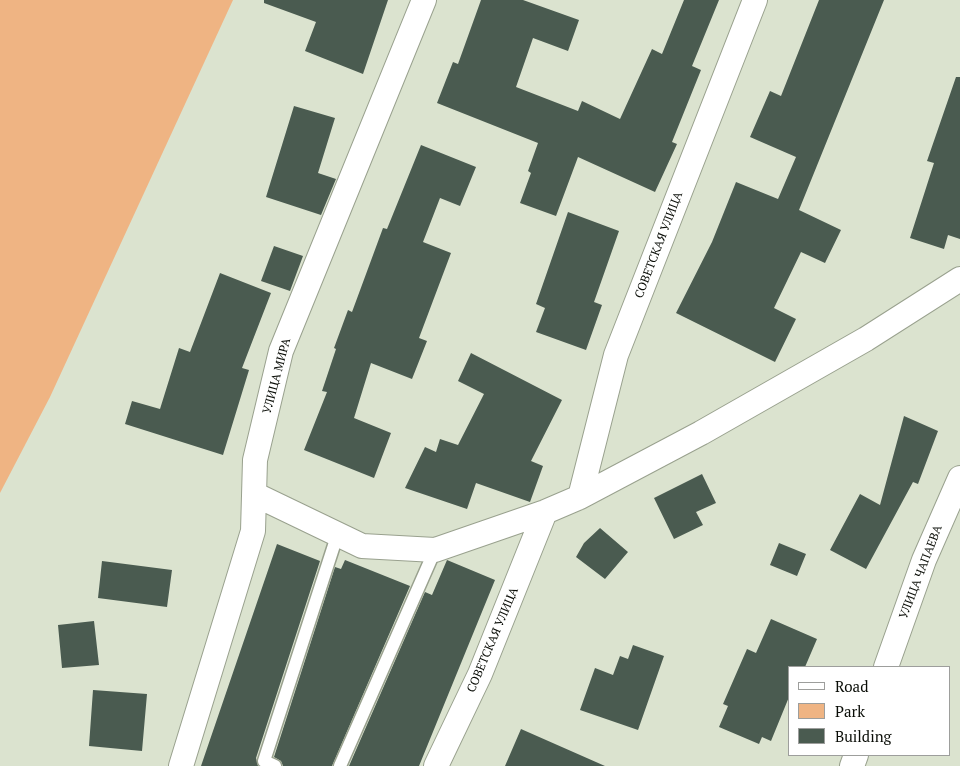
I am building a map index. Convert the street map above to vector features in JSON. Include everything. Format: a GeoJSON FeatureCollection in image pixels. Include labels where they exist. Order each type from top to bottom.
{"type":"FeatureCollection","features":[{"type":"Feature","properties":{"kind":"street","name":"УЛИЦА МИРА"},"geometry":{"type":"LineString","coordinates":[[181,766],[253,531],[256,460],[281,351],[424,0]]}},
{"type":"Feature","properties":{"kind":"street","name":"СОВЕТСКАЯ УЛИЦА"},"geometry":{"type":"LineString","coordinates":[[580,497],[616,355],[756,0]]}},
{"type":"Feature","properties":{"kind":"street"},"geometry":{"type":"LineString","coordinates":[[256,495],[337,536],[362,546],[435,550],[545,512],[580,497],[701,433],[857,344],[960,279]]}},
{"type":"Feature","properties":{"kind":"street","name":"УЛИЦА ЧАПАЕВА"},"geometry":{"type":"LineString","coordinates":[[886,666],[924,560],[960,478]]}},
{"type":"Feature","properties":{"kind":"street","name":"СОВЕТСКАЯ УЛИЦА"},"geometry":{"type":"LineString","coordinates":[[436,766],[480,674],[545,512]]}},
{"type":"Feature","properties":{"kind":"lane"},"geometry":{"type":"LineString","coordinates":[[275,766],[264,761],[337,536]]}},
{"type":"Feature","properties":{"kind":"lane"},"geometry":{"type":"LineString","coordinates":[[340,766],[435,550]]}},
{"type":"Feature","properties":{"kind":"green space"},"geometry":{"type":"Polygon","coordinates":[[[0,0],[233,0],[50,397],[0,493],[0,0]]]}},
{"type":"Feature","properties":{"kind":"building"},"geometry":{"type":"Polygon","coordinates":[[[264,0],[388,0],[363,74],[305,51],[316,22],[264,3],[264,0]]]}},
{"type":"Feature","properties":{"kind":"building"},"geometry":{"type":"Polygon","coordinates":[[[481,0],[523,0],[579,20],[568,51],[533,38],[516,87],[578,111],[582,101],[620,119],[652,49],[662,54],[684,0],[719,0],[692,66],[701,70],[672,142],[677,144],[655,192],[578,157],[556,216],[520,203],[531,173],[528,171],[538,143],[437,103],[453,62],[458,64],[481,0]]]}},
{"type":"Feature","properties":{"kind":"building"},"geometry":{"type":"Polygon","coordinates":[[[819,0],[884,0],[799,210],[841,230],[825,263],[801,252],[774,308],[796,319],[775,362],[676,313],[712,242],[736,182],[778,199],[796,157],[750,137],[770,91],[781,96],[819,0]]]}},
{"type":"Feature","properties":{"kind":"building"},"geometry":{"type":"Polygon","coordinates":[[[956,77],[960,77],[960,239],[948,235],[944,249],[910,238],[934,163],[927,161],[956,77]]]}},
{"type":"Feature","properties":{"kind":"building"},"geometry":{"type":"Polygon","coordinates":[[[294,106],[335,118],[318,173],[336,179],[321,215],[266,197],[294,106]]]}},
{"type":"Feature","properties":{"kind":"building"},"geometry":{"type":"Polygon","coordinates":[[[421,145],[476,167],[460,206],[440,198],[423,242],[451,253],[419,338],[427,341],[412,379],[371,363],[354,418],[391,433],[374,478],[304,450],[327,392],[322,391],[336,349],[334,348],[348,310],[352,312],[383,228],[387,229],[421,145]]]}},
{"type":"Feature","properties":{"kind":"building"},"geometry":{"type":"Polygon","coordinates":[[[568,212],[619,231],[594,302],[602,305],[586,350],[536,332],[545,308],[536,304],[568,212]]]}},
{"type":"Feature","properties":{"kind":"building"},"geometry":{"type":"Polygon","coordinates":[[[274,246],[303,256],[290,291],[261,281],[274,246]]]}},
{"type":"Feature","properties":{"kind":"building"},"geometry":{"type":"Polygon","coordinates":[[[220,273],[271,293],[242,368],[249,370],[223,455],[125,424],[132,401],[160,409],[179,348],[190,352],[220,273]]]}},
{"type":"Feature","properties":{"kind":"building"},"geometry":{"type":"Polygon","coordinates":[[[471,353],[562,400],[531,461],[543,466],[530,502],[476,483],[467,509],[405,488],[425,447],[436,452],[440,439],[458,445],[484,394],[458,381],[471,353]]]}},
{"type":"Feature","properties":{"kind":"building"},"geometry":{"type":"Polygon","coordinates":[[[904,416],[938,431],[918,484],[913,482],[866,569],[830,550],[860,494],[880,505],[904,416]]]}},
{"type":"Feature","properties":{"kind":"building"},"geometry":{"type":"Polygon","coordinates":[[[702,474],[716,503],[696,512],[703,525],[674,539],[654,498],[702,474]]]}},
{"type":"Feature","properties":{"kind":"building"},"geometry":{"type":"Polygon","coordinates":[[[600,528],[628,552],[605,579],[576,557],[584,543],[600,528]]]}},
{"type":"Feature","properties":{"kind":"building"},"geometry":{"type":"Polygon","coordinates":[[[779,543],[806,554],[797,576],[770,565],[779,543]]]}},
{"type":"Feature","properties":{"kind":"building"},"geometry":{"type":"Polygon","coordinates":[[[277,544],[320,561],[256,758],[258,766],[201,766],[277,544]]]}},
{"type":"Feature","properties":{"kind":"building"},"geometry":{"type":"Polygon","coordinates":[[[345,560],[410,586],[332,766],[283,766],[281,761],[274,757],[335,567],[341,569],[345,560]]]}},
{"type":"Feature","properties":{"kind":"building"},"geometry":{"type":"Polygon","coordinates":[[[447,560],[495,580],[419,766],[349,766],[425,592],[432,595],[447,560]]]}},
{"type":"Feature","properties":{"kind":"building"},"geometry":{"type":"Polygon","coordinates":[[[102,561],[172,570],[167,607],[98,598],[102,561]]]}},
{"type":"Feature","properties":{"kind":"building"},"geometry":{"type":"Polygon","coordinates":[[[771,619],[817,639],[805,666],[788,666],[788,699],[771,741],[762,737],[759,744],[719,727],[728,706],[723,704],[747,649],[756,653],[771,619]]]}},
{"type":"Feature","properties":{"kind":"building"},"geometry":{"type":"Polygon","coordinates":[[[94,621],[99,665],[62,668],[58,625],[94,621]]]}},
{"type":"Feature","properties":{"kind":"building"},"geometry":{"type":"Polygon","coordinates":[[[633,645],[664,656],[638,730],[580,710],[595,668],[613,675],[620,656],[628,659],[633,645]]]}},
{"type":"Feature","properties":{"kind":"building"},"geometry":{"type":"Polygon","coordinates":[[[93,690],[147,694],[142,751],[89,746],[93,690]]]}},
{"type":"Feature","properties":{"kind":"building"},"geometry":{"type":"Polygon","coordinates":[[[521,729],[605,766],[505,766],[521,729]]]}}]}
